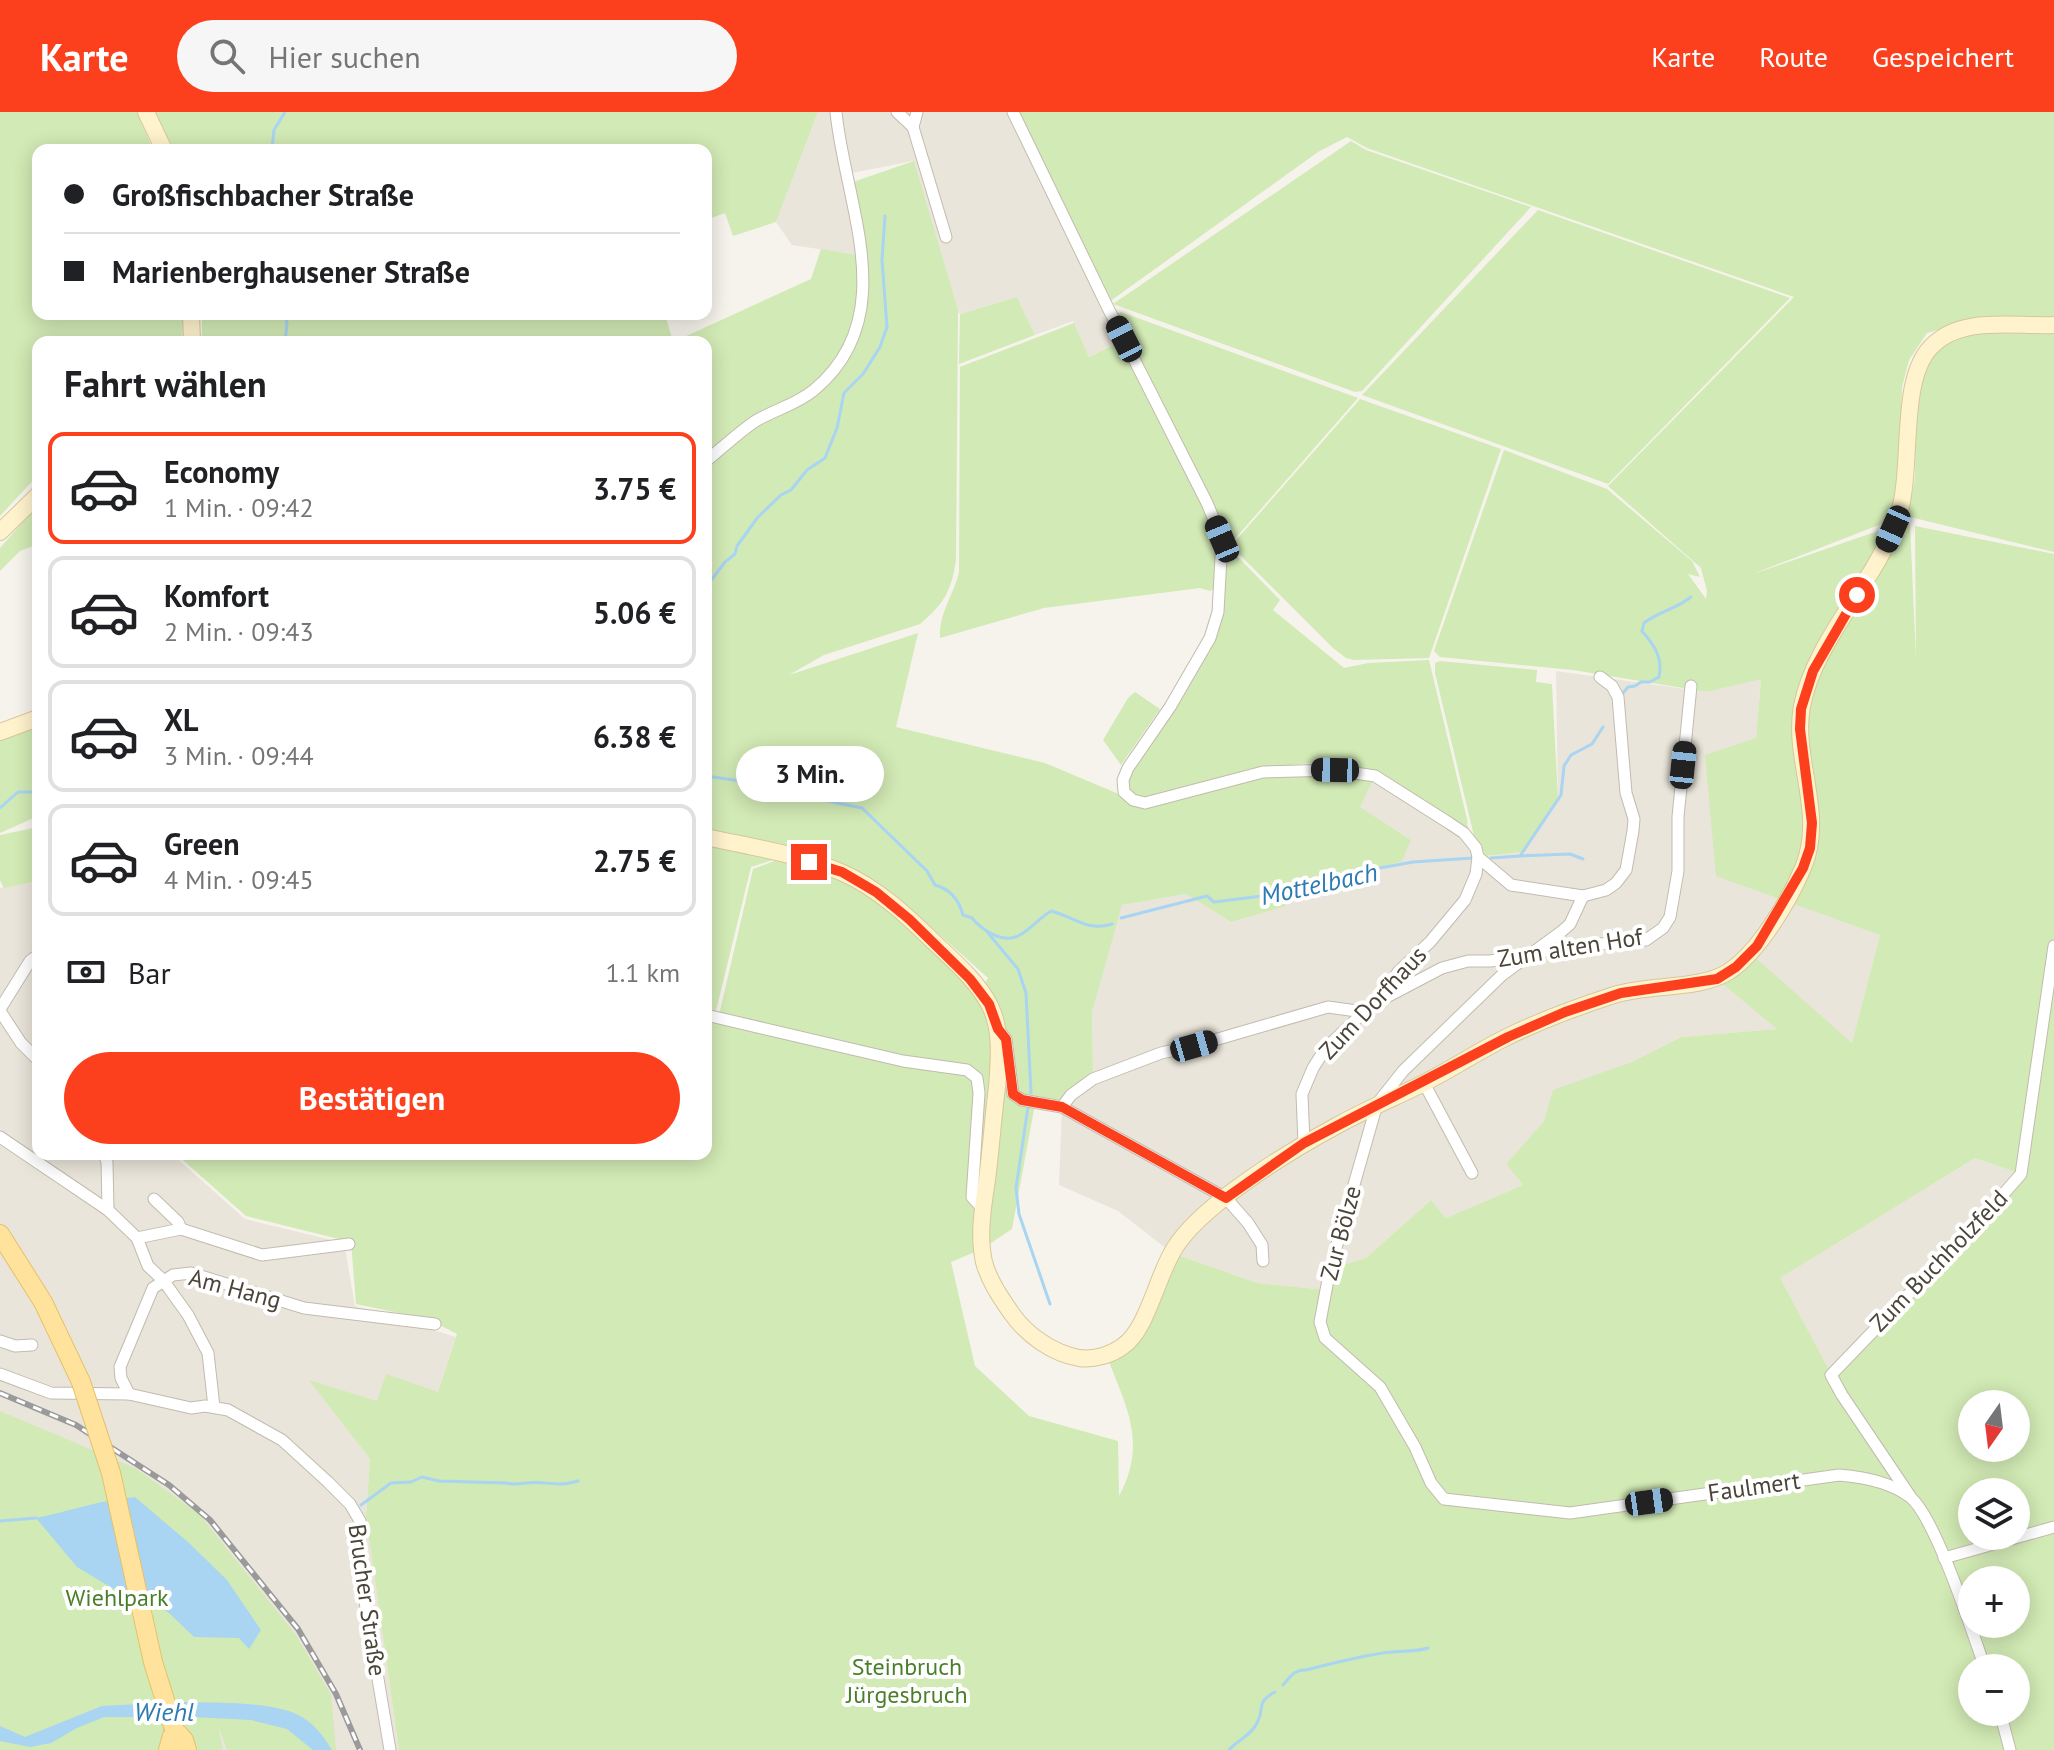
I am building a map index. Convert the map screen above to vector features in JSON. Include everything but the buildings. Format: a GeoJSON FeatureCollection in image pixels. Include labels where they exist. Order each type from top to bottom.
{"type":"FeatureCollection","features":[{"type":"Feature","properties":{"kind":"main road"},"geometry":{"type":"LineString","coordinates":[[146,112],[161,144]]}},
{"type":"Feature","properties":{"kind":"main road"},"geometry":{"type":"LineString","coordinates":[[712,838],[842,872],[876,892],[909,919],[970,979],[989,1004],[998,1029],[998,1070],[982,1208],[984,1265],[999,1296],[1022,1327],[1049,1347],[1070,1356],[1090,1359],[1123,1346],[1140,1327],[1165,1264],[1181,1239],[1210,1209],[1304,1143],[1508,1037],[1621,993],[1717,979],[1736,967],[1757,946],[1791,891],[1810,848],[1812,823],[1800,729],[1801,709],[1813,671],[1886,545],[1898,517],[1907,478],[1910,403],[1918,366],[1926,351],[1952,331],[1978,326],[2054,325]]}},
{"type":"Feature","properties":{"kind":"main road"},"geometry":{"type":"LineString","coordinates":[[0,532],[32,501]]}},
{"type":"Feature","properties":{"kind":"main road"},"geometry":{"type":"LineString","coordinates":[[0,732],[32,720]]}},
{"type":"Feature","properties":{"kind":"main road"},"geometry":{"type":"LineString","coordinates":[[0,1234],[43,1302],[81,1382],[111,1473],[153,1662],[174,1729],[184,1740],[187,1750]]}},
{"type":"Feature","properties":{"kind":"main road"},"geometry":{"type":"LineString","coordinates":[[168,1750],[174,1729]]}},
{"type":"Feature","properties":{"kind":"street"},"geometry":{"type":"LineString","coordinates":[[712,456],[755,421],[815,390],[855,335],[862,301],[862,242],[839,146],[836,112]]}},
{"type":"Feature","properties":{"kind":"street"},"geometry":{"type":"LineString","coordinates":[[897,112],[913,127],[946,237]]}},
{"type":"Feature","properties":{"kind":"street"},"geometry":{"type":"LineString","coordinates":[[913,127],[917,112]]}},
{"type":"Feature","properties":{"kind":"street"},"geometry":{"type":"LineString","coordinates":[[1013,112],[1222,539],[1218,612],[1210,638],[1170,707],[1128,768],[1123,780],[1124,792],[1133,800],[1145,803],[1263,772],[1335,770],[1375,776],[1464,833],[1476,848],[1478,857],[1511,885],[1583,896],[1606,890],[1626,870],[1634,819],[1626,793],[1618,697],[1612,686],[1600,677]]}},
{"type":"Feature","properties":{"kind":"street","name":"Zum alten Hof"},"geometry":{"type":"LineString","coordinates":[[1382,999],[1442,968],[1468,961],[1491,961],[1531,953],[1646,940],[1663,928],[1670,917],[1678,871],[1678,817],[1691,686]]}},
{"type":"Feature","properties":{"kind":"street","name":"Zum Dorfhaus"},"geometry":{"type":"LineString","coordinates":[[1304,1143],[1302,1094],[1313,1068],[1325,1049],[1382,999],[1398,972],[1430,942],[1465,900],[1476,874],[1478,857]]}},
{"type":"Feature","properties":{"kind":"street"},"geometry":{"type":"LineString","coordinates":[[1377,1104],[1403,1071],[1502,975],[1570,924],[1583,896]]}},
{"type":"Feature","properties":{"kind":"street","name":"Zum Buchholzfeld"},"geometry":{"type":"LineString","coordinates":[[1910,1497],[1831,1375],[2021,1174],[2054,946]]}},
{"type":"Feature","properties":{"kind":"street"},"geometry":{"type":"LineString","coordinates":[[32,960],[0,1010],[21,1043],[32,1054]]}},
{"type":"Feature","properties":{"kind":"street"},"geometry":{"type":"LineString","coordinates":[[1062,1107],[1071,1095],[1093,1079],[1161,1053],[1328,1007],[1364,1012]]}},
{"type":"Feature","properties":{"kind":"street"},"geometry":{"type":"LineString","coordinates":[[712,1016],[903,1061],[967,1070],[977,1078],[979,1093],[972,1197],[982,1208]]}},
{"type":"Feature","properties":{"kind":"street"},"geometry":{"type":"LineString","coordinates":[[998,1029],[1006,1039],[1013,1094],[1022,1100],[1062,1107],[1226,1198],[1262,1245],[1263,1261]]}},
{"type":"Feature","properties":{"kind":"street"},"geometry":{"type":"LineString","coordinates":[[1424,1083],[1472,1173]]}},
{"type":"Feature","properties":{"kind":"street","name":"Zur Bölze"},"geometry":{"type":"LineString","coordinates":[[1343,1356],[1325,1338],[1320,1322],[1330,1269],[1377,1104]]}},
{"type":"Feature","properties":{"kind":"street"},"geometry":{"type":"LineString","coordinates":[[0,1137],[32,1159]]}},
{"type":"Feature","properties":{"kind":"street"},"geometry":{"type":"LineString","coordinates":[[34,1160],[108,1210],[137,1238],[148,1266],[163,1280],[188,1315],[208,1353],[214,1407]]}},
{"type":"Feature","properties":{"kind":"street"},"geometry":{"type":"LineString","coordinates":[[106,1160],[108,1210]]}},
{"type":"Feature","properties":{"kind":"street"},"geometry":{"type":"LineString","coordinates":[[154,1199],[178,1222],[181,1229]]}},
{"type":"Feature","properties":{"kind":"street"},"geometry":{"type":"LineString","coordinates":[[137,1238],[181,1229],[262,1255],[349,1244]]}},
{"type":"Feature","properties":{"kind":"street","name":"Am Hang"},"geometry":{"type":"LineString","coordinates":[[129,1394],[121,1378],[120,1367],[153,1288],[173,1275],[191,1273],[304,1308],[435,1324]]}},
{"type":"Feature","properties":{"kind":"street"},"geometry":{"type":"LineString","coordinates":[[0,1341],[15,1346],[32,1345]]}},
{"type":"Feature","properties":{"kind":"street","name":"Faulmert"},"geometry":{"type":"LineString","coordinates":[[1343,1356],[1380,1387],[1415,1447],[1431,1483],[1444,1499],[1570,1513],[1839,1475],[1870,1478],[1910,1497]]}},
{"type":"Feature","properties":{"kind":"street","name":"Brucher Straße"},"geometry":{"type":"LineString","coordinates":[[0,1374],[51,1393],[129,1394],[191,1408],[228,1410],[282,1440],[350,1504],[360,1521],[361,1578],[390,1750]]}},
{"type":"Feature","properties":{"kind":"street"},"geometry":{"type":"LineString","coordinates":[[1910,1497],[1924,1513],[1980,1654]]}},
{"type":"Feature","properties":{"kind":"street"},"geometry":{"type":"LineString","coordinates":[[1944,1558],[2054,1527]]}},
{"type":"Feature","properties":{"kind":"street"},"geometry":{"type":"LineString","coordinates":[[2004,1726],[2010,1750]]}},
{"type":"Feature","properties":{"kind":"shaded area"},"geometry":{"type":"Polygon","coordinates":[[[818,112],[1018,112],[1124,339],[1089,357],[1073,321],[1035,335],[1017,297],[959,314],[913,161],[852,173],[866,256],[792,245],[776,222],[818,112]]]}},
{"type":"Feature","properties":{"kind":"shaded area"},"geometry":{"type":"Polygon","coordinates":[[[1556,671],[1707,692],[1761,678],[1756,738],[1786,900],[1880,935],[1852,1044],[1752,1007],[1778,1029],[1681,1037],[1632,1062],[1544,1121],[1506,1164],[1523,1185],[1446,1218],[1431,1200],[1366,1258],[1331,1269],[1326,1290],[1257,1283],[1172,1253],[1118,1211],[1059,1185],[1062,1107],[1093,1079],[1092,1012],[1122,905],[1186,894],[1231,922],[1283,907],[1310,890],[1411,840],[1359,807],[1375,776],[1449,823],[1479,857],[1522,852],[1558,799],[1556,671]]]}},
{"type":"Feature","properties":{"kind":"shaded area"},"geometry":{"type":"Polygon","coordinates":[[[32,882],[32,1160],[179,1160],[245,1219],[344,1243],[355,1306],[456,1337],[438,1392],[378,1402],[311,1381],[370,1459],[366,1517],[399,1750],[0,1750],[0,888],[32,882]]]}},
{"type":"Feature","properties":{"kind":"shaded area"},"geometry":{"type":"Polygon","coordinates":[[[1975,1158],[2021,1174],[1831,1375],[1779,1278],[1975,1158]]]}},
{"type":"Feature","properties":{"kind":"green space"},"geometry":{"type":"Polygon","coordinates":[[[0,112],[137,112],[150,144],[32,144],[32,320],[183,320],[182,336],[32,336],[32,481],[0,516],[0,112]]]}},
{"type":"Feature","properties":{"kind":"green space"},"geometry":{"type":"Polygon","coordinates":[[[154,112],[818,112],[776,222],[733,236],[725,213],[712,218],[712,144],[167,144],[154,112]]]}},
{"type":"Feature","properties":{"kind":"green space","name":"Steinbruch Jürgesbruch"},"geometry":{"type":"Polygon","coordinates":[[[1018,112],[2054,112],[2054,317],[1976,319],[1927,333],[1909,360],[1902,387],[1900,477],[1891,516],[1884,523],[1750,575],[1878,531],[1884,532],[1903,522],[1910,524],[1916,660],[1915,526],[2054,554],[2054,1750],[399,1750],[366,1517],[370,1459],[309,1380],[377,1401],[386,1374],[438,1392],[457,1334],[428,1319],[356,1304],[351,1242],[246,1216],[183,1160],[712,1160],[712,1016],[719,1015],[753,869],[780,859],[849,882],[897,914],[978,995],[988,978],[919,916],[870,880],[712,835],[712,459],[757,423],[787,412],[821,391],[849,350],[860,328],[853,182],[914,161],[958,310],[956,559],[946,596],[920,624],[824,655],[789,675],[918,633],[896,727],[1045,763],[1133,800],[1143,798],[1130,792],[1128,776],[1202,660],[1229,548],[1280,600],[1273,610],[1344,668],[1368,663],[1429,660],[1467,819],[1468,830],[1372,771],[1311,763],[1248,769],[1239,776],[1263,772],[1375,776],[1360,807],[1411,840],[1402,861],[1310,890],[1283,907],[1231,922],[1186,894],[1122,905],[1092,1012],[1093,1079],[1062,1107],[1035,1104],[1012,1229],[982,1249],[951,1262],[975,1366],[1029,1416],[1118,1441],[1119,1496],[1128,1477],[1133,1441],[1127,1408],[1106,1354],[1123,1346],[1172,1253],[1257,1283],[1326,1290],[1330,1269],[1366,1258],[1431,1200],[1446,1218],[1523,1185],[1506,1164],[1544,1121],[1553,1090],[1632,1062],[1681,1037],[1777,1029],[1717,979],[1750,953],[1852,1043],[1880,935],[1716,876],[1705,755],[1756,738],[1761,679],[1707,692],[1573,670],[1440,657],[1434,651],[1504,450],[1607,489],[1692,561],[1700,577],[1688,574],[1706,599],[1701,568],[1608,486],[1794,297],[1367,148],[1347,137],[1318,152],[1109,302],[1018,112]],[[1975,1158],[1780,1278],[1831,1374],[2021,1174],[1975,1158]]]}},
{"type":"Feature","properties":{"kind":"green space"},"geometry":{"type":"Polygon","coordinates":[[[1351,141],[1366,150],[1531,207],[1362,391],[1355,392],[1113,304],[1351,141]]]}},
{"type":"Feature","properties":{"kind":"green space"},"geometry":{"type":"Polygon","coordinates":[[[1538,210],[1790,298],[1608,484],[1362,395],[1538,210]]]}},
{"type":"Feature","properties":{"kind":"green space"},"geometry":{"type":"Polygon","coordinates":[[[821,249],[858,255],[858,314],[840,353],[811,391],[712,450],[712,336],[686,336],[811,279],[821,249]]]}},
{"type":"Feature","properties":{"kind":"green space"},"geometry":{"type":"Polygon","coordinates":[[[1017,297],[1035,335],[959,364],[960,314],[1017,297]]]}},
{"type":"Feature","properties":{"kind":"green space"},"geometry":{"type":"Polygon","coordinates":[[[1121,312],[1358,398],[1233,541],[1225,539],[1117,314],[1121,312]]]}},
{"type":"Feature","properties":{"kind":"green space"},"geometry":{"type":"Polygon","coordinates":[[[202,320],[667,320],[671,336],[202,336],[202,320]]]}},
{"type":"Feature","properties":{"kind":"green space"},"geometry":{"type":"Polygon","coordinates":[[[1074,323],[1089,357],[1121,341],[1219,542],[1217,587],[1210,591],[1200,588],[1044,608],[940,638],[944,612],[959,572],[960,367],[1074,323]]]}},
{"type":"Feature","properties":{"kind":"green space"},"geometry":{"type":"Polygon","coordinates":[[[2054,332],[2054,552],[1906,516],[1915,478],[1918,395],[1931,360],[1943,346],[1972,334],[2054,332]]]}},
{"type":"Feature","properties":{"kind":"green space"},"geometry":{"type":"Polygon","coordinates":[[[1360,399],[1501,449],[1429,658],[1346,658],[1231,546],[1360,399]]]}},
{"type":"Feature","properties":{"kind":"green space"},"geometry":{"type":"Polygon","coordinates":[[[32,512],[32,546],[20,551],[0,571],[0,548],[32,512]]]}},
{"type":"Feature","properties":{"kind":"green space"},"geometry":{"type":"Polygon","coordinates":[[[1435,663],[1537,670],[1536,682],[1552,684],[1558,799],[1522,852],[1486,856],[1474,836],[1435,673],[1435,663]]]}},
{"type":"Feature","properties":{"kind":"green space"},"geometry":{"type":"Polygon","coordinates":[[[1135,692],[1160,709],[1121,765],[1103,740],[1128,698],[1135,692]]]}},
{"type":"Feature","properties":{"kind":"green space"},"geometry":{"type":"Polygon","coordinates":[[[32,727],[32,819],[0,833],[0,739],[32,727]]]}},
{"type":"Feature","properties":{"kind":"green space"},"geometry":{"type":"Polygon","coordinates":[[[32,828],[32,882],[4,888],[0,880],[0,835],[32,828]]]}},
{"type":"Feature","properties":{"kind":"green space"},"geometry":{"type":"Polygon","coordinates":[[[712,844],[776,859],[751,867],[715,1015],[712,1014],[712,844]]]}},
{"type":"Feature","properties":{"kind":"green space","name":"Wiehlpark"},"geometry":{"type":"Polygon","coordinates":[[[0,1411],[135,1468],[199,1514],[296,1635],[331,1695],[336,1750],[227,1750],[218,1725],[223,1750],[195,1750],[189,1731],[163,1738],[159,1750],[0,1750],[0,1411]]]}},
{"type":"Feature","properties":{"kind":"water"},"geometry":{"type":"Polygon","coordinates":[[[135,1497],[227,1580],[261,1630],[249,1649],[239,1638],[194,1637],[168,1612],[130,1590],[112,1588],[77,1567],[36,1518],[135,1497]]]}},
{"type":"Feature","properties":{"kind":"water","name":"Wiehl"},"geometry":{"type":"Polygon","coordinates":[[[181,1702],[240,1704],[284,1710],[312,1724],[332,1750],[313,1750],[287,1729],[251,1720],[192,1717],[104,1717],[51,1743],[30,1747],[0,1741],[0,1726],[25,1737],[102,1706],[181,1702]]]}},
{"type":"Feature","properties":{"kind":"waterway"},"geometry":{"type":"LineString","coordinates":[[273,144],[274,130],[285,112]]}},
{"type":"Feature","properties":{"kind":"waterway"},"geometry":{"type":"LineString","coordinates":[[712,579],[735,554],[737,546],[758,517],[781,495],[791,490],[807,470],[825,458],[837,428],[844,393],[863,374],[880,347],[887,327],[882,260],[885,216]]}},
{"type":"Feature","properties":{"kind":"waterway"},"geometry":{"type":"LineString","coordinates":[[286,320],[286,336]]}},
{"type":"Feature","properties":{"kind":"waterway"},"geometry":{"type":"LineString","coordinates":[[1623,693],[1628,687],[1659,677],[1659,658],[1642,631],[1644,623],[1691,597]]}},
{"type":"Feature","properties":{"kind":"waterway","name":"Mottelbach"},"geometry":{"type":"LineString","coordinates":[[1491,858],[1520,856],[1561,795],[1564,766],[1571,755],[1592,744],[1603,727]]}},
{"type":"Feature","properties":{"kind":"waterway","name":"Mottelbach"},"geometry":{"type":"LineString","coordinates":[[712,777],[777,786],[788,793],[862,808],[927,871],[935,885],[953,896],[963,915],[999,937],[1018,936],[1051,911],[1088,925],[1112,924]]}},
{"type":"Feature","properties":{"kind":"waterway","name":"Mottelbach"},"geometry":{"type":"LineString","coordinates":[[0,808],[18,792],[32,792]]}},
{"type":"Feature","properties":{"kind":"waterway"},"geometry":{"type":"LineString","coordinates":[[1520,856],[1570,854],[1583,859]]}},
{"type":"Feature","properties":{"kind":"waterway","name":"Mottelbach"},"geometry":{"type":"LineString","coordinates":[[1121,918],[1207,896],[1214,902],[1311,890],[1325,878],[1413,862],[1473,858]]}},
{"type":"Feature","properties":{"kind":"waterway"},"geometry":{"type":"LineString","coordinates":[[988,933],[1018,969],[1026,993],[1031,1093]]}},
{"type":"Feature","properties":{"kind":"waterway"},"geometry":{"type":"LineString","coordinates":[[1028,1107],[1016,1188],[1019,1214],[1050,1304]]}},
{"type":"Feature","properties":{"kind":"waterway"},"geometry":{"type":"LineString","coordinates":[[361,1505],[391,1483],[411,1482],[422,1477],[439,1481],[514,1484],[578,1481]]}},
{"type":"Feature","properties":{"kind":"waterway"},"geometry":{"type":"LineString","coordinates":[[0,1521],[36,1518]]}},
{"type":"Feature","properties":{"kind":"waterway"},"geometry":{"type":"LineString","coordinates":[[1283,1685],[1299,1671],[1344,1660],[1428,1648]]}},
{"type":"Feature","properties":{"kind":"waterway"},"geometry":{"type":"LineString","coordinates":[[1229,1750],[1248,1735],[1259,1718],[1262,1703],[1275,1692]]}},
{"type":"Feature","properties":{"kind":"railway"},"geometry":{"type":"LineString","coordinates":[[0,1393],[76,1425],[169,1485],[210,1520],[298,1629],[336,1694],[360,1750]]}},
{"type":"Feature","properties":{"kind":"route"},"geometry":{"type":"LineString","coordinates":[[809,862],[842,872],[876,892],[909,919],[970,979],[989,1004],[998,1029],[1006,1039],[1013,1094],[1022,1100],[1062,1107],[1226,1198],[1304,1143],[1508,1037],[1565,1012],[1621,993],[1717,979],[1736,967],[1757,946],[1786,900],[1810,848],[1812,823],[1800,729],[1801,709],[1813,671],[1857,595]]}}]}
